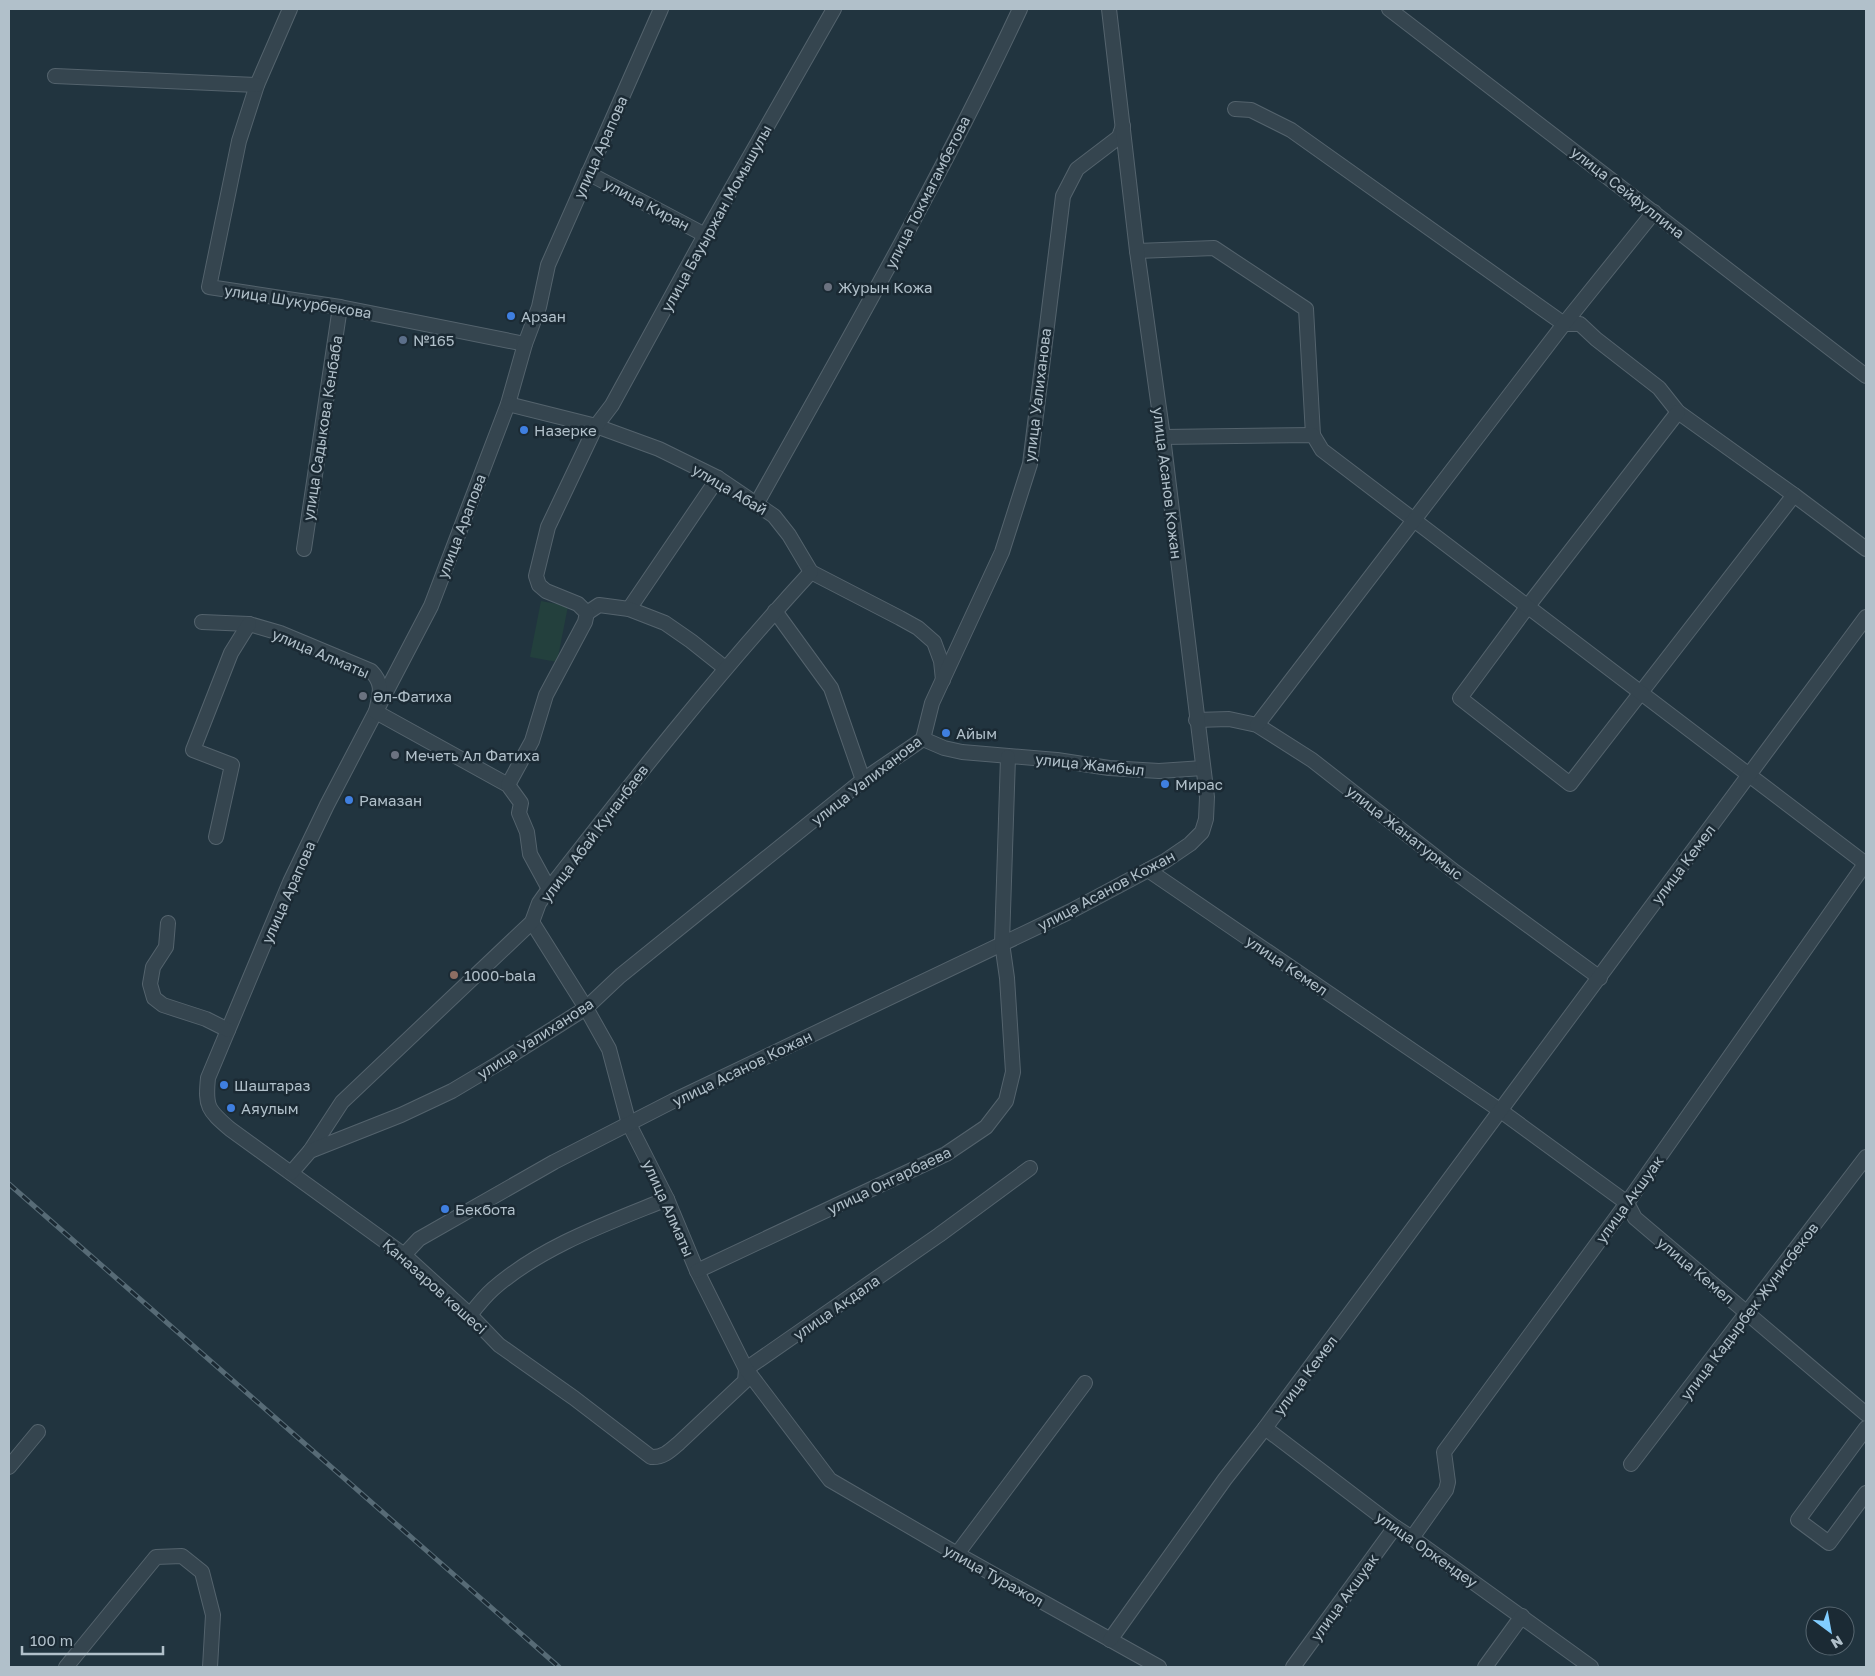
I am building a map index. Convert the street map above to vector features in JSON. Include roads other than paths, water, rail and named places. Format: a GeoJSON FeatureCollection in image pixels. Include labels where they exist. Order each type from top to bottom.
{"type":"FeatureCollection","features":[{"type":"Feature","properties":{"kind":"street","name":"улица Шукурбекова"},"geometry":{"type":"LineString","coordinates":[[290,9],[257,85],[240,141],[209,287],[340,307],[525,344]]}},
{"type":"Feature","properties":{"kind":"street","name":"улица Арапова"},"geometry":{"type":"LineString","coordinates":[[212,1113],[206,1098],[208,1078],[294,875],[431,606],[508,404],[525,344],[539,308],[548,265],[661,9]]}},
{"type":"Feature","properties":{"kind":"street","name":"улица Бауыржан Момышулы"},"geometry":{"type":"LineString","coordinates":[[587,613],[578,604],[539,585],[536,576],[548,527],[596,426],[612,405],[705,235],[834,9]]}},
{"type":"Feature","properties":{"kind":"street","name":"улица Токмагамбетова"},"geometry":{"type":"LineString","coordinates":[[757,503],[858,323],[932,184],[1020,9]]}},
{"type":"Feature","properties":{"kind":"street","name":"улица Асанов Кожан"},"geometry":{"type":"LineString","coordinates":[[404,1255],[419,1239],[554,1162],[1071,910],[1148,870],[1190,844],[1202,832],[1206,819],[1207,797],[1196,720],[1163,437],[1137,251],[1109,9]]}},
{"type":"Feature","properties":{"kind":"street","name":"улица Сейфуллина"},"geometry":{"type":"LineString","coordinates":[[1389,9],[1866,376]]}},
{"type":"Feature","properties":{"kind":"street"},"geometry":{"type":"LineString","coordinates":[[55,76],[257,85]]}},
{"type":"Feature","properties":{"kind":"street"},"geometry":{"type":"LineString","coordinates":[[1235,109],[1251,110],[1290,130],[1564,324],[1580,324],[1596,339],[1659,388],[1678,412],[1794,494],[1866,549]]}},
{"type":"Feature","properties":{"kind":"street","name":"улица Уалиханова"},"geometry":{"type":"LineString","coordinates":[[291,1173],[310,1151],[401,1115],[452,1091],[586,1008],[620,976],[863,780],[923,739],[932,704],[1002,552],[1030,464],[1062,196],[1077,169],[1119,137],[1123,126]]}},
{"type":"Feature","properties":{"kind":"street","name":"улица Киран"},"geometry":{"type":"LineString","coordinates":[[588,173],[705,235]]}},
{"type":"Feature","properties":{"kind":"street"},"geometry":{"type":"LineString","coordinates":[[1257,726],[1564,324],[1654,212]]}},
{"type":"Feature","properties":{"kind":"street"},"geometry":{"type":"LineString","coordinates":[[1137,251],[1214,248],[1306,309],[1313,435],[1322,450],[1866,864]]}},
{"type":"Feature","properties":{"kind":"street","name":"улица Садыкова Кенбаба"},"geometry":{"type":"LineString","coordinates":[[304,549],[340,307]]}},
{"type":"Feature","properties":{"kind":"street","name":"улица Абай"},"geometry":{"type":"LineString","coordinates":[[508,404],[596,426],[659,448],[718,478],[774,516],[789,535],[811,572]]}},
{"type":"Feature","properties":{"kind":"street"},"geometry":{"type":"LineString","coordinates":[[1678,412],[1528,606],[1460,698],[1570,784],[1794,494]]}},
{"type":"Feature","properties":{"kind":"street"},"geometry":{"type":"LineString","coordinates":[[1163,437],[1313,435]]}},
{"type":"Feature","properties":{"kind":"street"},"geometry":{"type":"LineString","coordinates":[[629,608],[718,478]]}},
{"type":"Feature","properties":{"kind":"street"},"geometry":{"type":"LineString","coordinates":[[811,572],[918,628],[934,642],[941,661],[943,680]]}},
{"type":"Feature","properties":{"kind":"street","name":"улица Абай Кунанбаев"},"geometry":{"type":"LineString","coordinates":[[310,1151],[342,1102],[532,922],[539,903],[548,890],[655,753],[725,668],[811,572]]}},
{"type":"Feature","properties":{"kind":"street"},"geometry":{"type":"LineString","coordinates":[[508,785],[532,741],[546,695],[585,622],[587,613],[599,605],[629,608],[665,623],[725,668]]}},
{"type":"Feature","properties":{"kind":"street"},"geometry":{"type":"LineString","coordinates":[[775,611],[831,688],[863,780]]}},
{"type":"Feature","properties":{"kind":"street","name":"улица Кемел"},"geometry":{"type":"LineString","coordinates":[[1110,1640],[1225,1479],[1600,978],[1634,929],[1866,617]]}},
{"type":"Feature","properties":{"kind":"street","name":"улица Алматы"},"geometry":{"type":"LineString","coordinates":[[202,622],[249,624],[312,645],[371,671],[378,678],[381,689],[376,712]]}},
{"type":"Feature","properties":{"kind":"street"},"geometry":{"type":"LineString","coordinates":[[216,837],[232,764],[193,750],[231,653],[249,624]]}},
{"type":"Feature","properties":{"kind":"street"},"geometry":{"type":"LineString","coordinates":[[376,712],[508,785],[521,802],[519,813],[527,832],[530,854],[548,890]]}},
{"type":"Feature","properties":{"kind":"street","name":"улица Жанатурмыс"},"geometry":{"type":"LineString","coordinates":[[1196,720],[1229,719],[1257,726],[1312,760],[1455,872],[1600,978]]}},
{"type":"Feature","properties":{"kind":"street","name":"улица Жамбыл"},"geometry":{"type":"LineString","coordinates":[[923,739],[944,748],[1008,757],[1057,760],[1109,768],[1159,771],[1203,768]]}},
{"type":"Feature","properties":{"kind":"street"},"geometry":{"type":"LineString","coordinates":[[1002,943],[1008,757]]}},
{"type":"Feature","properties":{"kind":"street","name":"улица Акшуак"},"geometry":{"type":"LineString","coordinates":[[1412,1538],[1446,1490],[1448,1482],[1444,1452],[1627,1203],[1866,864]]}},
{"type":"Feature","properties":{"kind":"street","name":"улица Кемел"},"geometry":{"type":"LineString","coordinates":[[1148,870],[1501,1111],[1627,1203],[1635,1218],[1866,1414]]}},
{"type":"Feature","properties":{"kind":"street","name":"улица Алматы"},"geometry":{"type":"LineString","coordinates":[[532,922],[586,1008],[609,1049],[630,1124],[667,1199],[697,1272],[746,1369],[830,1480]]}},
{"type":"Feature","properties":{"kind":"street"},"geometry":{"type":"LineString","coordinates":[[168,923],[166,947],[153,967],[150,984],[154,998],[163,1005],[206,1019],[228,1030]]}},
{"type":"Feature","properties":{"kind":"street","name":"улица Онгарбаева"},"geometry":{"type":"LineString","coordinates":[[697,1272],[946,1154],[986,1127],[1006,1101],[1012,1072],[1007,978],[1002,943]]}},
{"type":"Feature","properties":{"kind":"street","name":"Қаназаров көшесі"},"geometry":{"type":"LineString","coordinates":[[212,1113],[230,1129],[404,1255],[470,1315],[499,1345],[574,1398],[651,1457],[658,1458],[674,1448],[745,1382],[746,1369]]}},
{"type":"Feature","properties":{"kind":"street","name":"улица Кадырбек Жунисбеков"},"geometry":{"type":"LineString","coordinates":[[1631,1464],[1748,1314],[1866,1157]]}},
{"type":"Feature","properties":{"kind":"street","name":"улица Акдала"},"geometry":{"type":"LineString","coordinates":[[746,1369],[939,1235],[1030,1168]]}},
{"type":"Feature","properties":{"kind":"street"},"geometry":{"type":"LineString","coordinates":[[470,1315],[492,1290],[510,1275],[541,1256],[574,1238],[667,1199]]}},
{"type":"Feature","properties":{"kind":"street"},"geometry":{"type":"LineString","coordinates":[[958,1554],[1086,1383]]}},
{"type":"Feature","properties":{"kind":"street","name":"улица Оркендеу"},"geometry":{"type":"LineString","coordinates":[[1265,1428],[1395,1527],[1591,1667]]}},
{"type":"Feature","properties":{"kind":"street"},"geometry":{"type":"LineString","coordinates":[[1866,1428],[1798,1520],[1829,1543],[1866,1493]]}},
{"type":"Feature","properties":{"kind":"street"},"geometry":{"type":"LineString","coordinates":[[9,1468],[38,1432]]}},
{"type":"Feature","properties":{"kind":"street","name":"улица Туражол"},"geometry":{"type":"LineString","coordinates":[[830,1480],[1159,1667]]}},
{"type":"Feature","properties":{"kind":"street","name":"улица Акшуак"},"geometry":{"type":"LineString","coordinates":[[1293,1667],[1395,1527]]}},
{"type":"Feature","properties":{"kind":"street"},"geometry":{"type":"LineString","coordinates":[[66,1667],[156,1557],[182,1556],[202,1572],[213,1615],[210,1667]]}},
{"type":"Feature","properties":{"kind":"street"},"geometry":{"type":"LineString","coordinates":[[1485,1667],[1522,1616]]}},
{"type":"Feature","properties":{"kind":"railway"},"geometry":{"type":"LineString","coordinates":[[9,1184],[559,1667]]}},
{"type":"Feature","properties":{"kind":"place","name":"Журын Кожа"},"geometry":{"type":"Point","coordinates":[828,287]}},
{"type":"Feature","properties":{"kind":"place","name":"Арзан"},"geometry":{"type":"Point","coordinates":[511,316]}},
{"type":"Feature","properties":{"kind":"place","name":"№165"},"geometry":{"type":"Point","coordinates":[403,340]}},
{"type":"Feature","properties":{"kind":"place","name":"Назерке"},"geometry":{"type":"Point","coordinates":[524,430]}},
{"type":"Feature","properties":{"kind":"place","name":"Әл-Фатиха"},"geometry":{"type":"Point","coordinates":[363,696]}},
{"type":"Feature","properties":{"kind":"place","name":"Айым"},"geometry":{"type":"Point","coordinates":[946,733]}},
{"type":"Feature","properties":{"kind":"place","name":"Мечеть Ал Фатиха"},"geometry":{"type":"Point","coordinates":[395,755]}},
{"type":"Feature","properties":{"kind":"place","name":"Мирас"},"geometry":{"type":"Point","coordinates":[1165,784]}},
{"type":"Feature","properties":{"kind":"place","name":"Рамазан"},"geometry":{"type":"Point","coordinates":[349,800]}},
{"type":"Feature","properties":{"kind":"place","name":"1000-bala"},"geometry":{"type":"Point","coordinates":[454,975]}},
{"type":"Feature","properties":{"kind":"place","name":"Шаштараз"},"geometry":{"type":"Point","coordinates":[224,1085]}},
{"type":"Feature","properties":{"kind":"place","name":"Аяулым"},"geometry":{"type":"Point","coordinates":[231,1108]}},
{"type":"Feature","properties":{"kind":"place","name":"Бекбота"},"geometry":{"type":"Point","coordinates":[445,1209]}}]}
